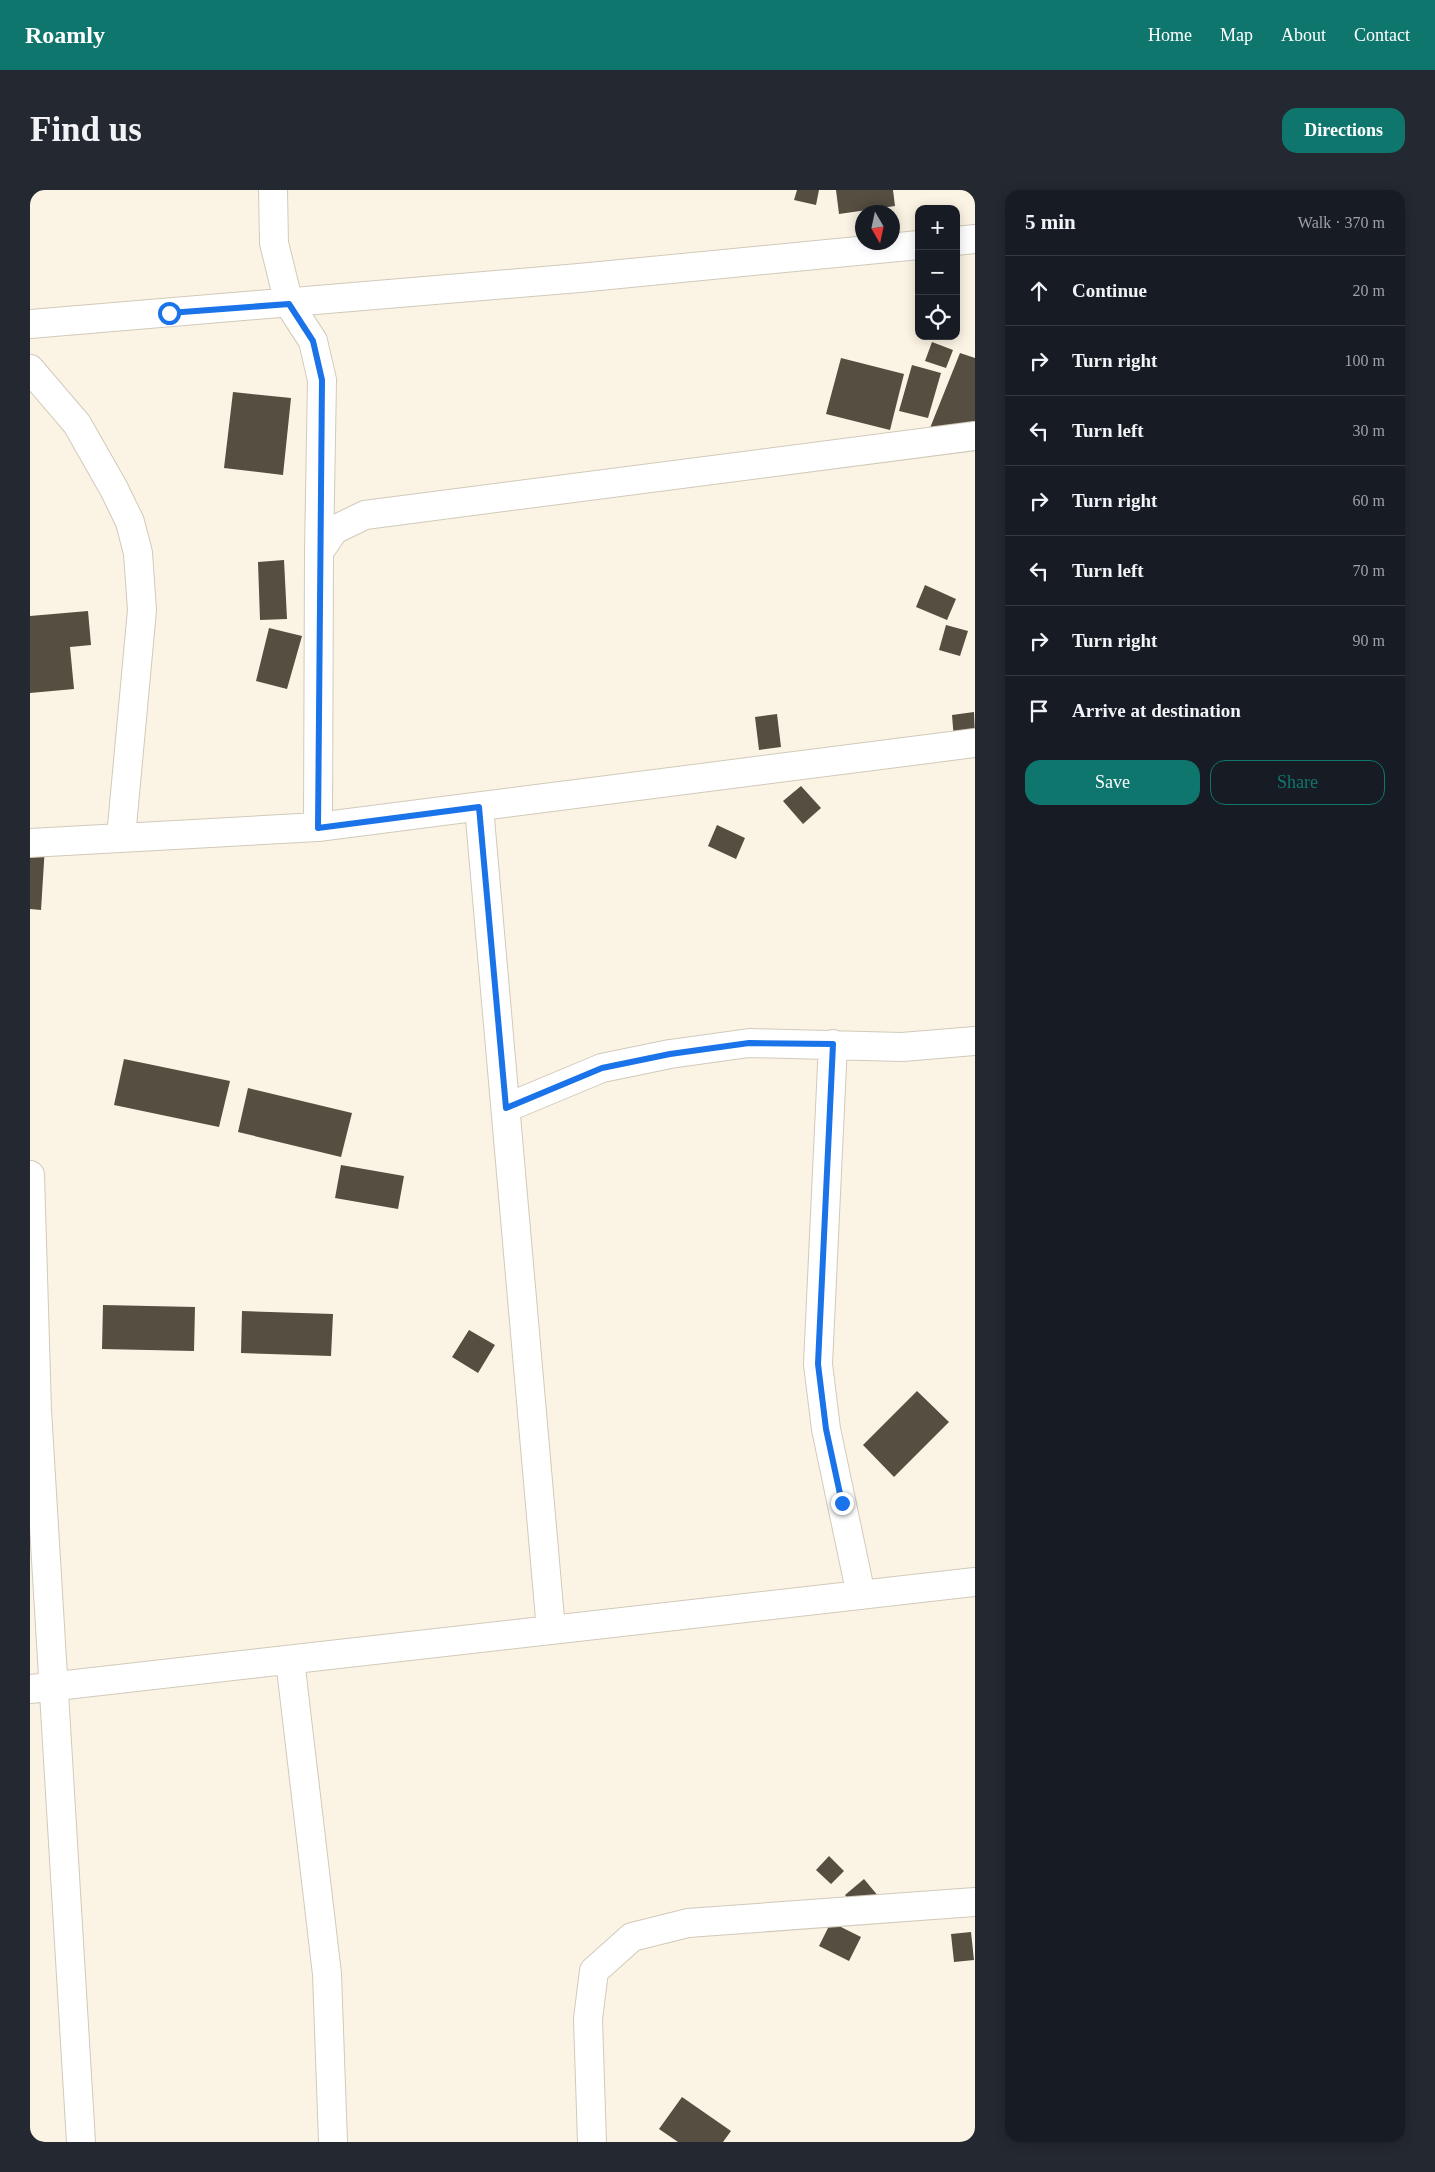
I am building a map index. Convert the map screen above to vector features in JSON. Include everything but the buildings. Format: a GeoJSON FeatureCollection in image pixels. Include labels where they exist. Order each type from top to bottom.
{"type":"FeatureCollection","features":[{"type":"Feature","properties":{"kind":"street"},"geometry":{"type":"LineString","coordinates":[[273,190],[274,242],[289,304],[313,341],[322,380],[318,828]]}},
{"type":"Feature","properties":{"kind":"street"},"geometry":{"type":"LineString","coordinates":[[960,241],[975,239]]}},
{"type":"Feature","properties":{"kind":"street"},"geometry":{"type":"LineString","coordinates":[[30,324],[289,304],[915,245]]}},
{"type":"Feature","properties":{"kind":"street"},"geometry":{"type":"LineString","coordinates":[[30,369],[77,424],[114,489],[130,522],[138,553],[142,610],[121,837]]}},
{"type":"Feature","properties":{"kind":"street"},"geometry":{"type":"LineString","coordinates":[[320,552],[334,530],[365,515],[975,436]]}},
{"type":"Feature","properties":{"kind":"street"},"geometry":{"type":"LineString","coordinates":[[30,843],[318,828],[975,743]]}},
{"type":"Feature","properties":{"kind":"street"},"geometry":{"type":"LineString","coordinates":[[479,807],[552,1630]]}},
{"type":"Feature","properties":{"kind":"street"},"geometry":{"type":"LineString","coordinates":[[506,1108],[602,1068],[670,1054],[749,1043],[833,1044],[902,1048],[975,1042]]}},
{"type":"Feature","properties":{"kind":"street"},"geometry":{"type":"LineString","coordinates":[[833,1044],[818,1364],[826,1429],[861,1595]]}},
{"type":"Feature","properties":{"kind":"street"},"geometry":{"type":"LineString","coordinates":[[30,1176],[42,1688],[81,2142]]}},
{"type":"Feature","properties":{"kind":"street"},"geometry":{"type":"LineString","coordinates":[[42,1688],[975,1582]]}},
{"type":"Feature","properties":{"kind":"street"},"geometry":{"type":"LineString","coordinates":[[290,1660],[327,1974],[333,2142]]}},
{"type":"Feature","properties":{"kind":"street"},"geometry":{"type":"LineString","coordinates":[[592,2142],[588,2019],[594,1971],[632,1937],[688,1923],[975,1902]]}},
{"type":"Feature","properties":{"kind":"route"},"geometry":{"type":"LineString","coordinates":[[169,313],[289,304],[313,341],[322,380],[318,828],[479,807],[506,1108],[602,1068],[670,1054],[749,1043],[833,1044],[818,1364],[826,1429],[842,1503]]}}]}
